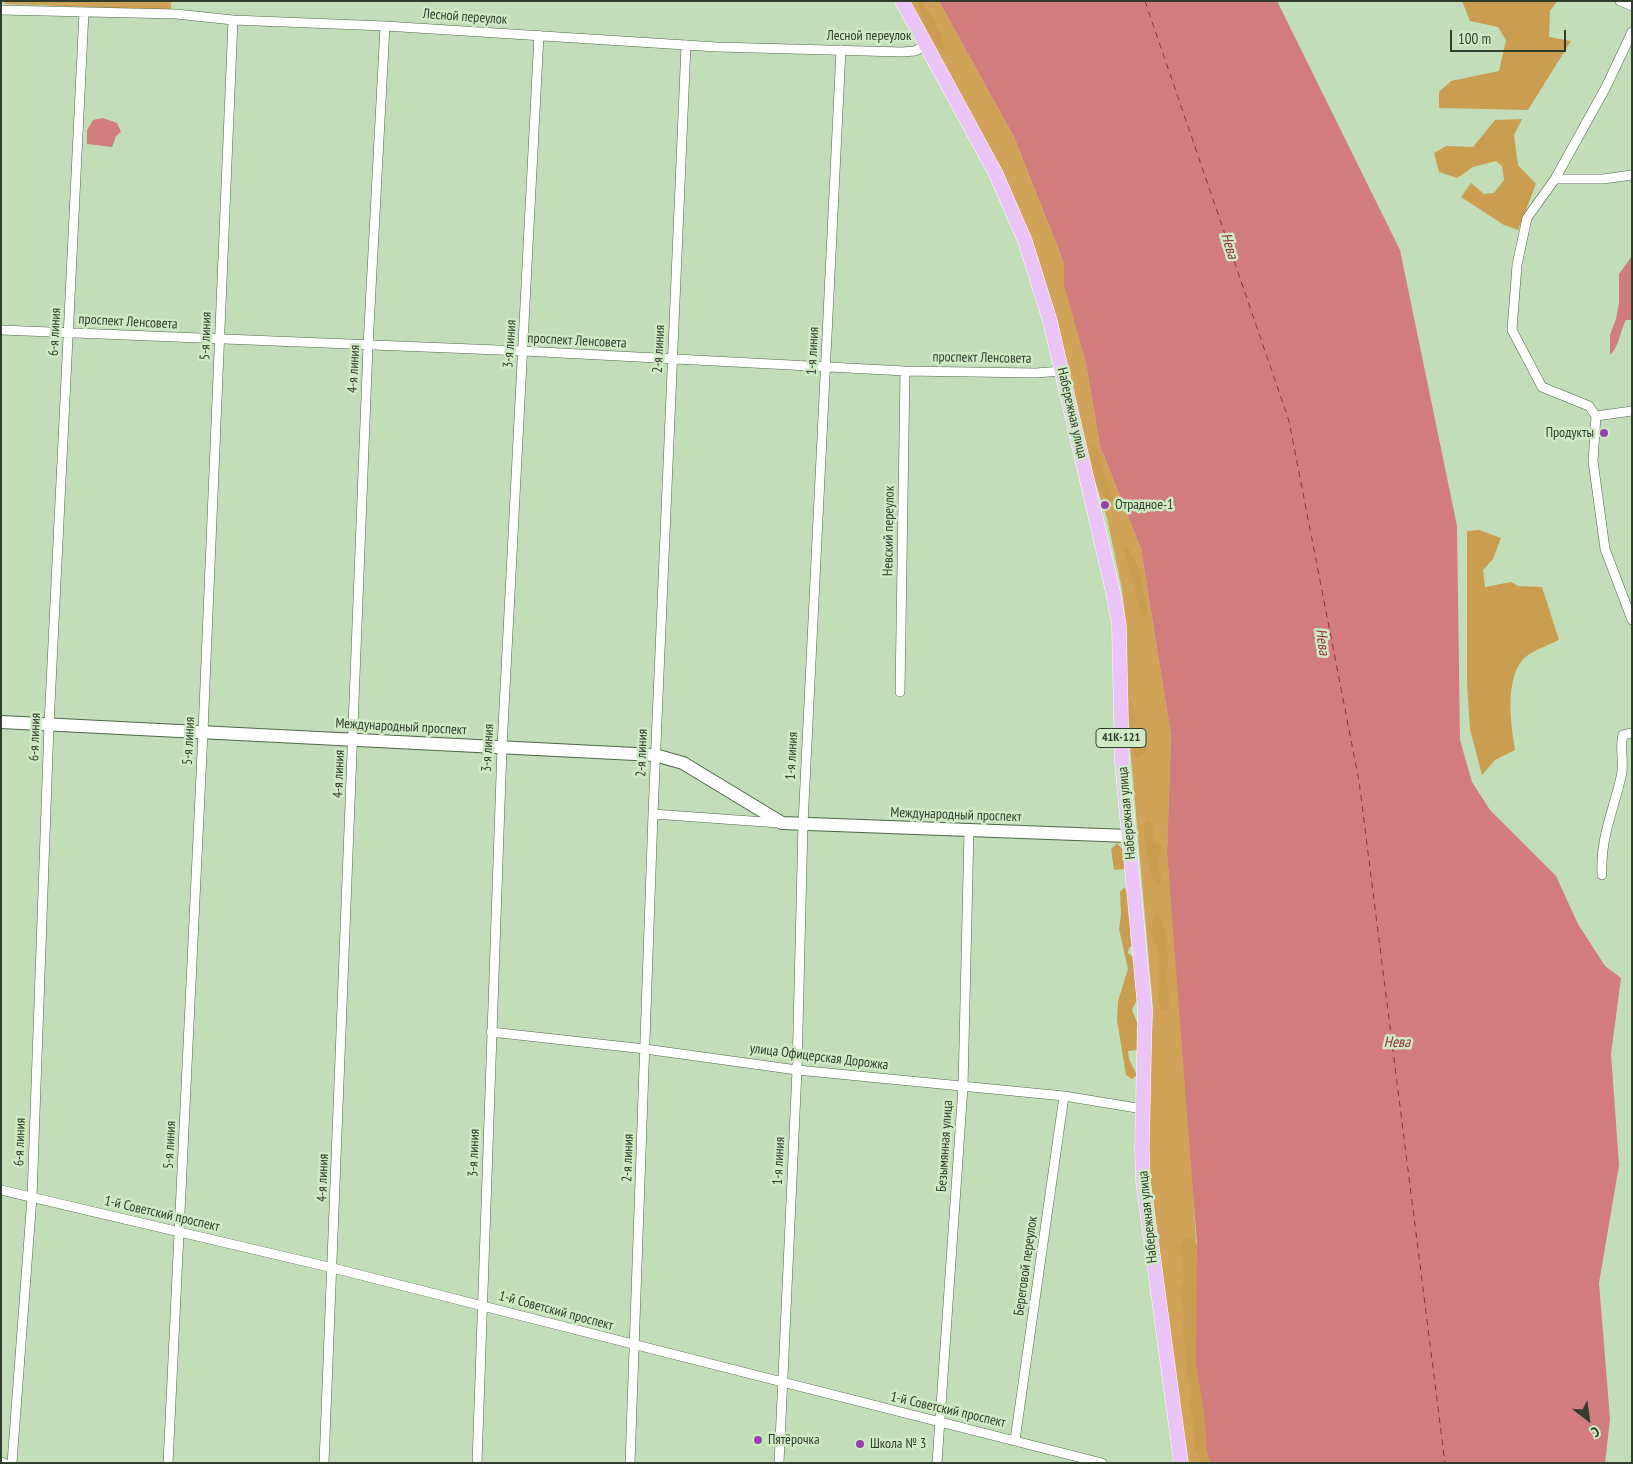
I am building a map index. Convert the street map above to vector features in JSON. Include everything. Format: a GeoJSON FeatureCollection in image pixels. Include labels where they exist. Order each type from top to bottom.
{"type":"FeatureCollection","features":[{"type":"Feature","properties":{"kind":"main road","name":"41К-121"},"geometry":{"type":"LineString","coordinates":[[902,1],[926,45]]}},
{"type":"Feature","properties":{"kind":"main road","name":"Набережная улица"},"geometry":{"type":"LineString","coordinates":[[926,45],[982,146],[1012,206],[1038,277],[1062,371],[1119,625],[1120,719],[1145,1010],[1142,1147],[1146,1206],[1181,1463]]}},
{"type":"Feature","properties":{"kind":"street"},"geometry":{"type":"LineString","coordinates":[[1620,1],[1632,6]]}},
{"type":"Feature","properties":{"kind":"street","name":"Лесной переулок"},"geometry":{"type":"LineString","coordinates":[[1,10],[176,14],[233,20],[385,26],[686,45],[902,52],[915,51],[926,45]]}},
{"type":"Feature","properties":{"kind":"street","name":"6-я линия"},"geometry":{"type":"LineString","coordinates":[[12,1463],[32,1197],[49,725],[84,12]]}},
{"type":"Feature","properties":{"kind":"street","name":"5-я линия"},"geometry":{"type":"LineString","coordinates":[[168,1463],[203,732],[233,20]]}},
{"type":"Feature","properties":{"kind":"street","name":"4-я линия"},"geometry":{"type":"LineString","coordinates":[[324,1463],[354,740],[368,346],[385,26]]}},
{"type":"Feature","properties":{"kind":"street"},"geometry":{"type":"LineString","coordinates":[[1632,32],[1606,87],[1555,180],[1526,218],[1517,265],[1512,330],[1542,387],[1589,406],[1596,416],[1593,461],[1605,550],[1632,620]]}},
{"type":"Feature","properties":{"kind":"street","name":"3-я линия"},"geometry":{"type":"LineString","coordinates":[[477,1463],[484,1306],[491,1032],[502,747],[539,36]]}},
{"type":"Feature","properties":{"kind":"street","name":"2-я линия"},"geometry":{"type":"LineString","coordinates":[[630,1463],[655,755],[686,45]]}},
{"type":"Feature","properties":{"kind":"street","name":"1-я линия"},"geometry":{"type":"LineString","coordinates":[[779,1463],[797,1070],[802,824],[841,50]]}},
{"type":"Feature","properties":{"kind":"street"},"geometry":{"type":"LineString","coordinates":[[1555,180],[1603,179],[1632,175]]}},
{"type":"Feature","properties":{"kind":"street","name":"проспект Ленсовета"},"geometry":{"type":"LineString","coordinates":[[1,330],[220,341],[523,352],[905,371],[1036,373],[1062,371]]}},
{"type":"Feature","properties":{"kind":"street","name":"Невский переулок"},"geometry":{"type":"LineString","coordinates":[[900,692],[905,371]]}},
{"type":"Feature","properties":{"kind":"street"},"geometry":{"type":"LineString","coordinates":[[1596,416],[1632,411]]}},
{"type":"Feature","properties":{"kind":"street","name":"Международный проспект"},"geometry":{"type":"LineString","coordinates":[[1,722],[655,755],[684,763],[782,823]]}},
{"type":"Feature","properties":{"kind":"street"},"geometry":{"type":"LineString","coordinates":[[1602,875],[1601,856],[1606,826],[1622,774],[1620,747],[1624,735],[1632,733]]}},
{"type":"Feature","properties":{"kind":"street","name":"Международный проспект"},"geometry":{"type":"LineString","coordinates":[[653,814],[802,824],[1129,836]]}},
{"type":"Feature","properties":{"kind":"street","name":"Безымянная улица"},"geometry":{"type":"LineString","coordinates":[[937,1463],[963,1087],[969,830]]}},
{"type":"Feature","properties":{"kind":"street","name":"улица Офицерская Дорожка"},"geometry":{"type":"LineString","coordinates":[[491,1032],[645,1049],[797,1070],[1064,1096],[1143,1108]]}},
{"type":"Feature","properties":{"kind":"street","name":"Береговой переулок"},"geometry":{"type":"LineString","coordinates":[[1015,1440],[1064,1096]]}},
{"type":"Feature","properties":{"kind":"street","name":"1-й Советский проспект"},"geometry":{"type":"LineString","coordinates":[[1,1190],[333,1268],[1102,1463]]}},
{"type":"Feature","properties":{"kind":"shaded area"},"geometry":{"type":"Polygon","coordinates":[[[5,1],[171,1],[171,10],[5,4],[5,1]]]}},
{"type":"Feature","properties":{"kind":"shaded area"},"geometry":{"type":"Polygon","coordinates":[[[918,1],[924,2],[924,6],[938,28],[943,41],[944,51],[936,44],[927,29],[918,6],[918,1]]]}},
{"type":"Feature","properties":{"kind":"shaded area"},"geometry":{"type":"Polygon","coordinates":[[[939,1],[1014,137],[1064,263],[1065,285],[1086,363],[1100,446],[1141,549],[1171,735],[1167,852],[1190,1129],[1207,1452],[1211,1463],[1189,1463],[1163,1296],[1150,1177],[1148,1134],[1153,1008],[1128,723],[1126,623],[1122,589],[1107,518],[1091,469],[1056,319],[1031,239],[1002,171],[909,2],[939,1]]]}},
{"type":"Feature","properties":{"kind":"shaded area"},"geometry":{"type":"Polygon","coordinates":[[[1462,1],[1557,1],[1550,11],[1549,37],[1571,41],[1528,110],[1439,108],[1439,92],[1451,81],[1499,71],[1506,40],[1498,27],[1470,21],[1462,1]]]}},
{"type":"Feature","properties":{"kind":"shaded area"},"geometry":{"type":"Polygon","coordinates":[[[1522,119],[1514,135],[1518,165],[1536,184],[1518,230],[1504,225],[1461,197],[1471,183],[1484,194],[1494,193],[1504,180],[1502,166],[1496,161],[1473,167],[1457,178],[1439,172],[1434,153],[1446,146],[1473,147],[1495,120],[1522,119]]]}},
{"type":"Feature","properties":{"kind":"shaded area"},"geometry":{"type":"Polygon","coordinates":[[[1091,446],[1096,448],[1113,500],[1110,503],[1102,493],[1096,476],[1091,459],[1091,446]]]}},
{"type":"Feature","properties":{"kind":"shaded area"},"geometry":{"type":"Polygon","coordinates":[[[1479,530],[1501,538],[1493,559],[1483,570],[1485,587],[1511,582],[1518,586],[1542,587],[1559,640],[1528,655],[1520,663],[1512,686],[1511,700],[1515,750],[1495,760],[1482,775],[1470,729],[1467,683],[1467,531],[1479,530]]]}},
{"type":"Feature","properties":{"kind":"shaded area"},"geometry":{"type":"Polygon","coordinates":[[[1127,546],[1139,568],[1148,615],[1142,618],[1124,550],[1124,547],[1127,546]]]}},
{"type":"Feature","properties":{"kind":"shaded area"},"geometry":{"type":"Polygon","coordinates":[[[1131,701],[1137,714],[1134,727],[1144,738],[1147,745],[1138,758],[1133,754],[1127,708],[1131,701]]]}},
{"type":"Feature","properties":{"kind":"shaded area"},"geometry":{"type":"Polygon","coordinates":[[[1149,820],[1154,826],[1153,842],[1162,847],[1158,864],[1162,877],[1159,885],[1152,876],[1146,848],[1144,824],[1149,820]]]}},
{"type":"Feature","properties":{"kind":"shaded area"},"geometry":{"type":"Polygon","coordinates":[[[1117,843],[1126,853],[1125,869],[1114,870],[1111,849],[1117,843]]]}},
{"type":"Feature","properties":{"kind":"shaded area"},"geometry":{"type":"Polygon","coordinates":[[[1124,888],[1128,890],[1132,929],[1130,936],[1133,945],[1129,948],[1128,953],[1134,958],[1138,998],[1132,1010],[1138,1025],[1138,1046],[1137,1050],[1128,1051],[1129,1059],[1137,1075],[1132,1079],[1126,1075],[1117,1020],[1118,1001],[1128,969],[1119,929],[1121,915],[1120,892],[1124,888]]]}},
{"type":"Feature","properties":{"kind":"shaded area"},"geometry":{"type":"Polygon","coordinates":[[[1157,914],[1162,921],[1168,951],[1166,977],[1170,1003],[1167,1011],[1160,1008],[1158,1001],[1159,953],[1151,932],[1154,915],[1157,914]]]}},
{"type":"Feature","properties":{"kind":"shaded area"},"geometry":{"type":"Polygon","coordinates":[[[1190,1237],[1197,1244],[1196,1364],[1204,1413],[1207,1452],[1211,1463],[1202,1463],[1195,1450],[1193,1417],[1189,1404],[1191,1389],[1187,1376],[1185,1343],[1182,1335],[1184,1317],[1180,1289],[1185,1277],[1180,1249],[1183,1241],[1190,1237]]]}},
{"type":"Feature","properties":{"kind":"water","name":"Нева"},"geometry":{"type":"Polygon","coordinates":[[[939,1],[1277,1],[1400,250],[1457,526],[1460,740],[1472,782],[1490,810],[1556,876],[1578,924],[1605,966],[1621,978],[1611,1054],[1619,1165],[1599,1283],[1610,1419],[1605,1463],[1211,1463],[1207,1452],[1204,1413],[1196,1364],[1197,1244],[1167,852],[1171,735],[1141,549],[1100,446],[1086,363],[1064,285],[1064,263],[1014,137],[939,1]]]}},
{"type":"Feature","properties":{"kind":"water"},"geometry":{"type":"Polygon","coordinates":[[[103,118],[117,123],[121,132],[116,136],[112,147],[87,144],[87,130],[93,120],[103,118]]]}},
{"type":"Feature","properties":{"kind":"water"},"geometry":{"type":"Polygon","coordinates":[[[1632,256],[1632,320],[1626,320],[1615,348],[1610,355],[1610,335],[1619,303],[1619,274],[1632,256]]]}},
{"type":"Feature","properties":{"kind":"ferry route"},"geometry":{"type":"LineString","coordinates":[[1145,1],[1289,421],[1359,781],[1445,1463]]}},
{"type":"Feature","properties":{"kind":"place","name":"Продукты"},"geometry":{"type":"Point","coordinates":[1604,433]}},
{"type":"Feature","properties":{"kind":"place","name":"Отрадное-1"},"geometry":{"type":"Point","coordinates":[1105,505]}},
{"type":"Feature","properties":{"kind":"place","name":"Пятёрочка"},"geometry":{"type":"Point","coordinates":[758,1440]}},
{"type":"Feature","properties":{"kind":"place","name":"Школа № 3"},"geometry":{"type":"Point","coordinates":[860,1444]}}]}
